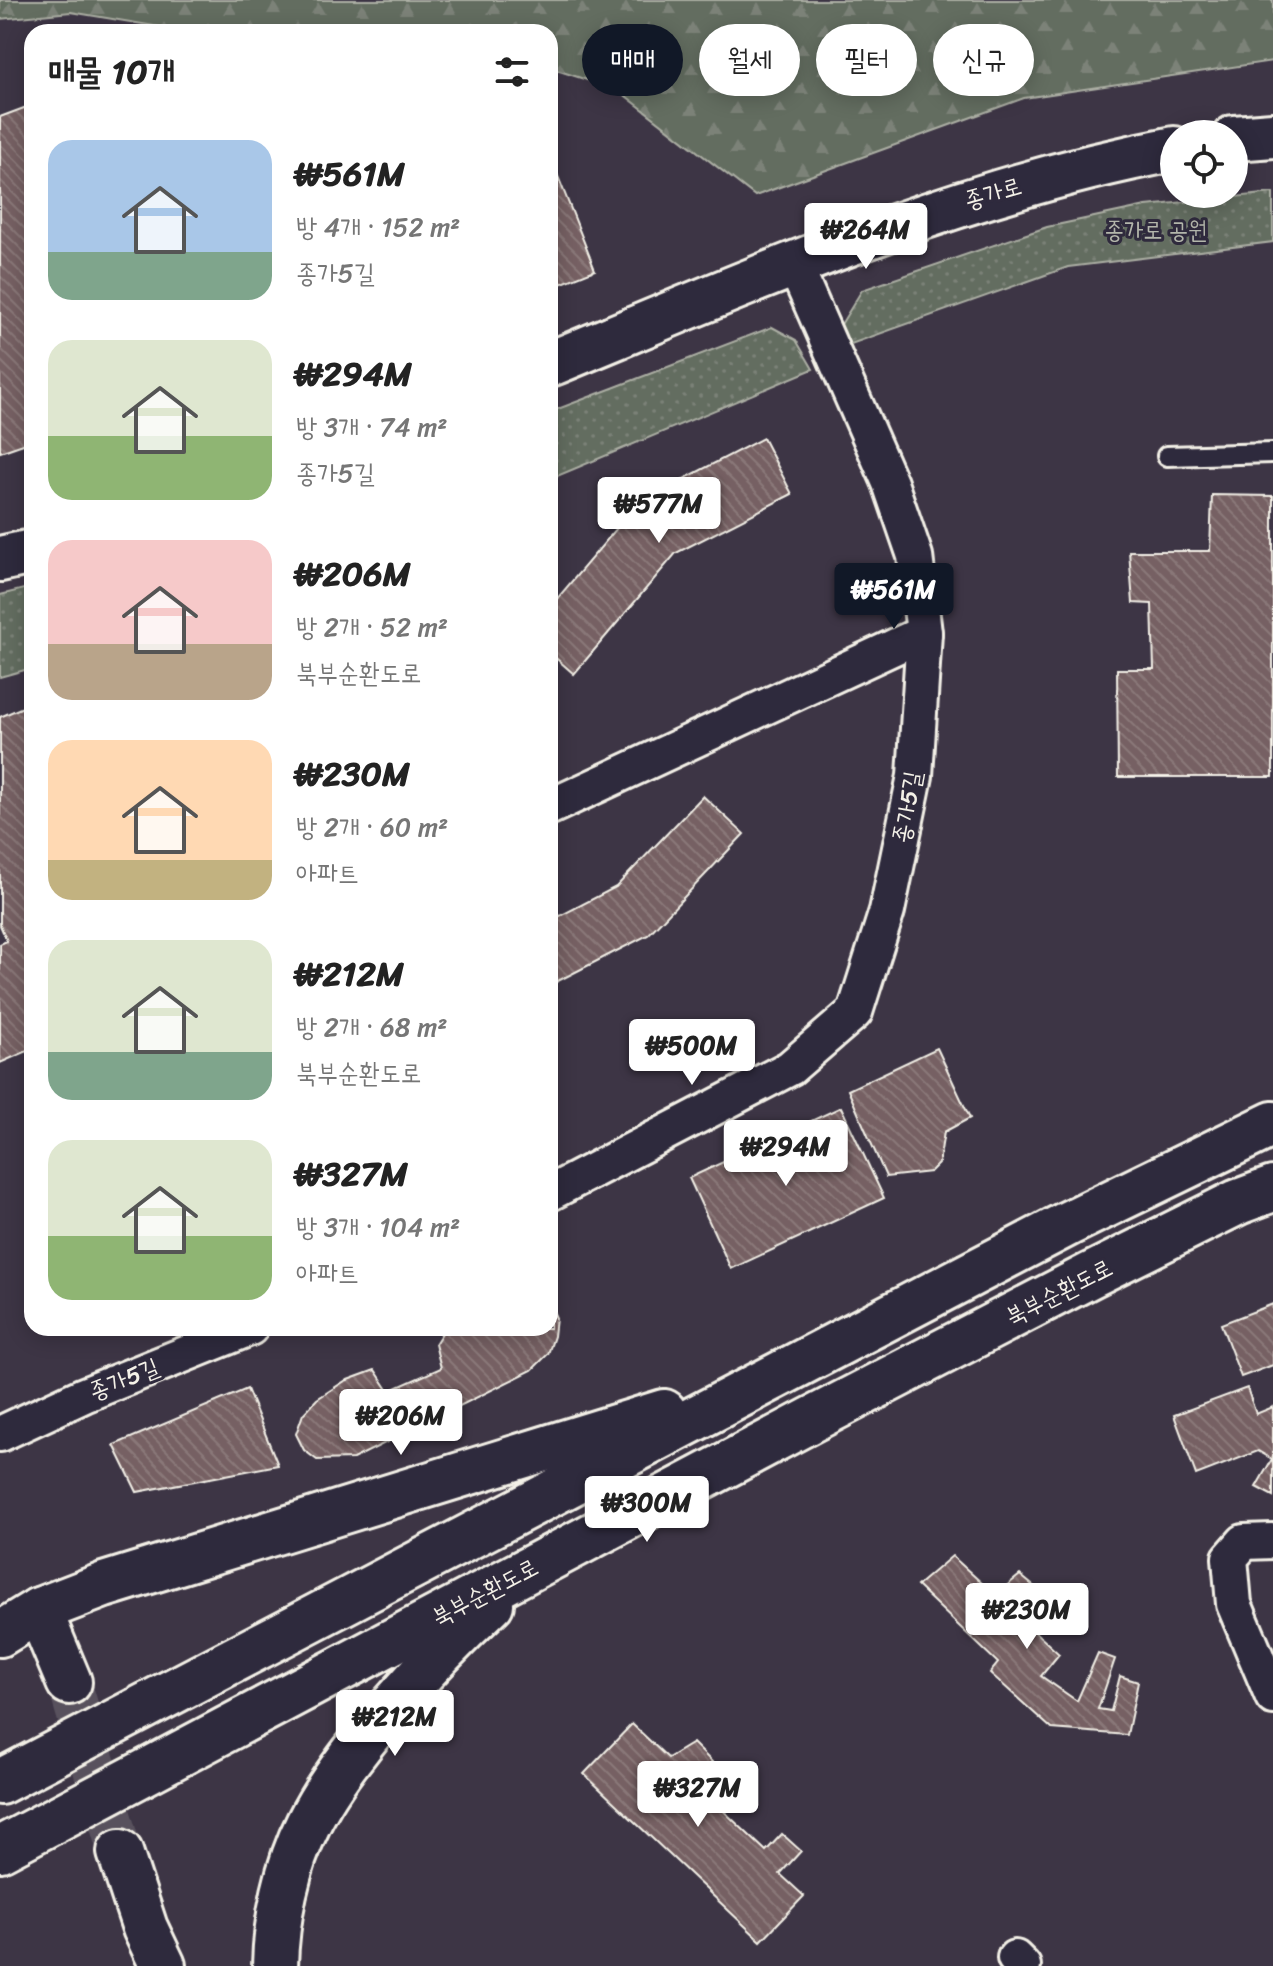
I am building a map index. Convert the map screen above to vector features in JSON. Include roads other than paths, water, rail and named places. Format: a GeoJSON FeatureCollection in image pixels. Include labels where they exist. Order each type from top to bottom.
{"type":"FeatureCollection","features":[{"type":"Feature","properties":{"kind":"main road"},"geometry":{"type":"LineString","coordinates":[[1248,137],[1273,135]]}},
{"type":"Feature","properties":{"kind":"main road","name":"종가로"},"geometry":{"type":"LineString","coordinates":[[558,361],[794,264],[973,198],[1111,161],[1160,152]]}},
{"type":"Feature","properties":{"kind":"main road"},"geometry":{"type":"LineString","coordinates":[[0,559],[24,554]]}},
{"type":"Feature","properties":{"kind":"main road"},"geometry":{"type":"LineString","coordinates":[[0,1782],[1069,1223],[1273,1124]]}},
{"type":"Feature","properties":{"kind":"main road","name":"북부순환도로"},"geometry":{"type":"LineString","coordinates":[[0,1849],[1091,1275],[1238,1202],[1273,1189]]}},
{"type":"Feature","properties":{"kind":"main road"},"geometry":{"type":"LineString","coordinates":[[0,1634],[39,1610],[104,1585],[788,1371]]}},
{"type":"Feature","properties":{"kind":"main road"},"geometry":{"type":"LineString","coordinates":[[275,1966],[285,1889],[308,1824],[350,1760],[410,1687],[467,1626],[532,1567]]}},
{"type":"Feature","properties":{"kind":"main road"},"geometry":{"type":"LineString","coordinates":[[39,1610],[69,1682]]}},
{"type":"Feature","properties":{"kind":"main road"},"geometry":{"type":"LineString","coordinates":[[120,1852],[145,1928],[163,1966]]}},
{"type":"Feature","properties":{"kind":"street","name":"종가5길"},"geometry":{"type":"LineString","coordinates":[[558,1189],[790,1068],[855,1012],[887,911],[915,776],[924,633],[915,556],[890,483],[794,264]]}},
{"type":"Feature","properties":{"kind":"street"},"geometry":{"type":"LineString","coordinates":[[558,803],[924,633]]}},
{"type":"Feature","properties":{"kind":"street","name":"종가5길"},"geometry":{"type":"LineString","coordinates":[[0,1434],[84,1395],[230,1336]]}},
{"type":"Feature","properties":{"kind":"street"},"geometry":{"type":"LineString","coordinates":[[1273,1541],[1244,1542],[1230,1558],[1234,1604],[1273,1697]]}},
{"type":"Feature","properties":{"kind":"lane"},"geometry":{"type":"LineString","coordinates":[[1167,456],[1273,453]]}},
{"type":"Feature","properties":{"kind":"tunnel"},"geometry":{"type":"LineString","coordinates":[[69,1682],[120,1852]]}},
{"type":"Feature","properties":{"kind":"park label","name":"종가로 공원"},"geometry":{"type":"Point","coordinates":[1156,230]}}]}
